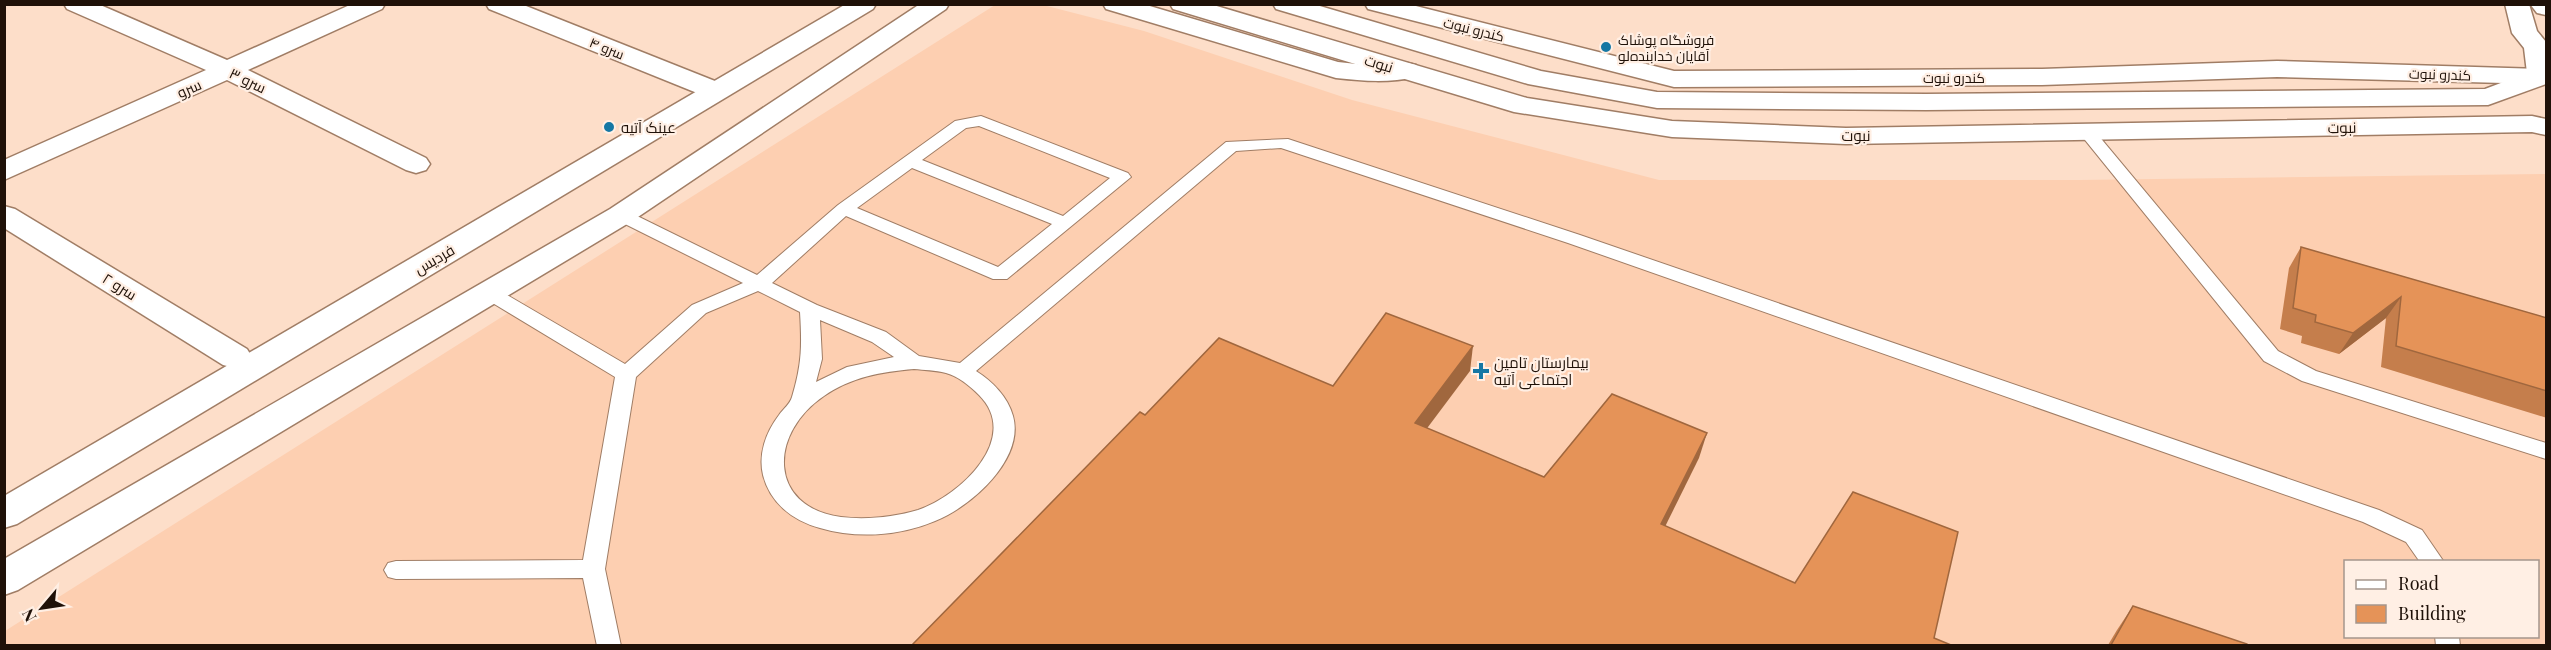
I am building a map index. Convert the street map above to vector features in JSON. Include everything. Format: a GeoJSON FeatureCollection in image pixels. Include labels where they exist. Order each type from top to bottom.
{"type":"FeatureCollection","features":[{"type":"Feature","properties":{"kind":"main road","name":"سرو ۳"},"geometry":{"type":"LineString","coordinates":[[76,4],[228,70],[416,165]]}},
{"type":"Feature","properties":{"kind":"main road","name":"سرو"},"geometry":{"type":"LineString","coordinates":[[4,171],[373,4]]}},
{"type":"Feature","properties":{"kind":"main road","name":"سرو ۴"},"geometry":{"type":"LineString","coordinates":[[498,4],[716,92]]}},
{"type":"Feature","properties":{"kind":"main road","name":"فردیس"},"geometry":{"type":"LineString","coordinates":[[4,514],[864,4]]}},
{"type":"Feature","properties":{"kind":"main road"},"geometry":{"type":"LineString","coordinates":[[4,579],[621,215],[937,4]]}},
{"type":"Feature","properties":{"kind":"main road"},"geometry":{"type":"LineString","coordinates":[[1115,4],[1336,70],[1375,74],[1407,71]]}},
{"type":"Feature","properties":{"kind":"main road","name":"نبوت"},"geometry":{"type":"LineString","coordinates":[[1182,4],[1524,106],[1672,129],[1846,136],[2532,124],[2547,127]]}},
{"type":"Feature","properties":{"kind":"main road","name":"نبوت"},"geometry":{"type":"LineString","coordinates":[[1285,4],[1538,78],[1657,100],[1938,102],[2488,97],[2541,77]]}},
{"type":"Feature","properties":{"kind":"main road","name":"کندرو نبوت"},"geometry":{"type":"LineString","coordinates":[[1377,4],[1674,79],[2042,77],[2277,69],[2541,77]]}},
{"type":"Feature","properties":{"kind":"main road"},"geometry":{"type":"LineString","coordinates":[[2517,4],[2525,33],[2537,46],[2541,77]]}},
{"type":"Feature","properties":{"kind":"main road"},"geometry":{"type":"LineString","coordinates":[[2541,4],[2547,8]]}},
{"type":"Feature","properties":{"kind":"main road","name":"سرو ۲"},"geometry":{"type":"LineString","coordinates":[[4,215],[236,357]]}},
{"type":"Feature","properties":{"kind":"lane"},"geometry":{"type":"LineString","coordinates":[[609,645],[593,568],[626,374],[699,309],[760,283],[844,209],[961,124],[981,121],[1122,177],[1000,275],[844,209]]}},
{"type":"Feature","properties":{"kind":"lane"},"geometry":{"type":"LineString","coordinates":[[2087,132],[2271,356],[2309,376],[2547,451]]}},
{"type":"Feature","properties":{"kind":"lane"},"geometry":{"type":"LineString","coordinates":[[961,373],[1232,146],[1282,143],[1574,239],[2371,516],[2414,536],[2432,560]]}},
{"type":"Feature","properties":{"kind":"lane"},"geometry":{"type":"LineString","coordinates":[[910,161],[1065,223]]}},
{"type":"Feature","properties":{"kind":"lane"},"geometry":{"type":"LineString","coordinates":[[621,215],[810,309],[879,336],[914,362]]}},
{"type":"Feature","properties":{"kind":"lane"},"geometry":{"type":"LineString","coordinates":[[488,292],[626,374]]}},
{"type":"Feature","properties":{"kind":"lane"},"geometry":{"type":"LineString","coordinates":[[801,402],[812,358],[810,309]]}},
{"type":"Feature","properties":{"kind":"lane"},"geometry":{"type":"LineString","coordinates":[[914,362],[951,368],[961,373],[981,382],[1000,406],[1005,434],[993,465],[967,493],[929,515],[884,526],[839,525],[820,519],[801,512],[778,489],[770,460],[779,430],[801,402],[834,380],[874,366],[914,362]]}},
{"type":"Feature","properties":{"kind":"lane"},"geometry":{"type":"LineString","coordinates":[[396,570],[593,568]]}},
{"type":"Feature","properties":{"kind":"shaded area","name":"بیمارستان تامین اجتماعی آتیه"},"geometry":{"type":"Polygon","coordinates":[[[995,5],[1043,5],[1144,31],[1352,100],[1659,180],[2079,180],[2546,174],[2546,645],[5,646],[5,631],[995,5]]]}},
{"type":"Feature","properties":{"kind":"building"},"geometry":{"type":"Polygon","coordinates":[[[2301,247],[2547,318],[2547,391],[2396,346],[2401,297],[2353,333],[2315,322],[2316,315],[2293,308],[2301,247]]]}},
{"type":"Feature","properties":{"kind":"building"},"geometry":{"type":"Polygon","coordinates":[[[1386,313],[1473,346],[1415,423],[1544,477],[1612,394],[1707,433],[1661,524],[1795,583],[1853,492],[1958,532],[1934,638],[1951,645],[912,645],[1140,412],[1145,415],[1219,338],[1333,386],[1386,313]]]}},
{"type":"Feature","properties":{"kind":"building"},"geometry":{"type":"Polygon","coordinates":[[[2133,606],[2247,644],[2247,645],[2111,645],[2133,606]]]}},
{"type":"Feature","properties":{"kind":"place","name":"فروشگاه پوشاک آقایان خدابنده‌لو"},"geometry":{"type":"Point","coordinates":[1606,47]}},
{"type":"Feature","properties":{"kind":"place","name":"عینک آتیه"},"geometry":{"type":"Point","coordinates":[609,127]}},
{"type":"Feature","properties":{"kind":"place","name":"بیمارستان تامین اجتماعی آتیه"},"geometry":{"type":"Point","coordinates":[1481,371]}}]}
